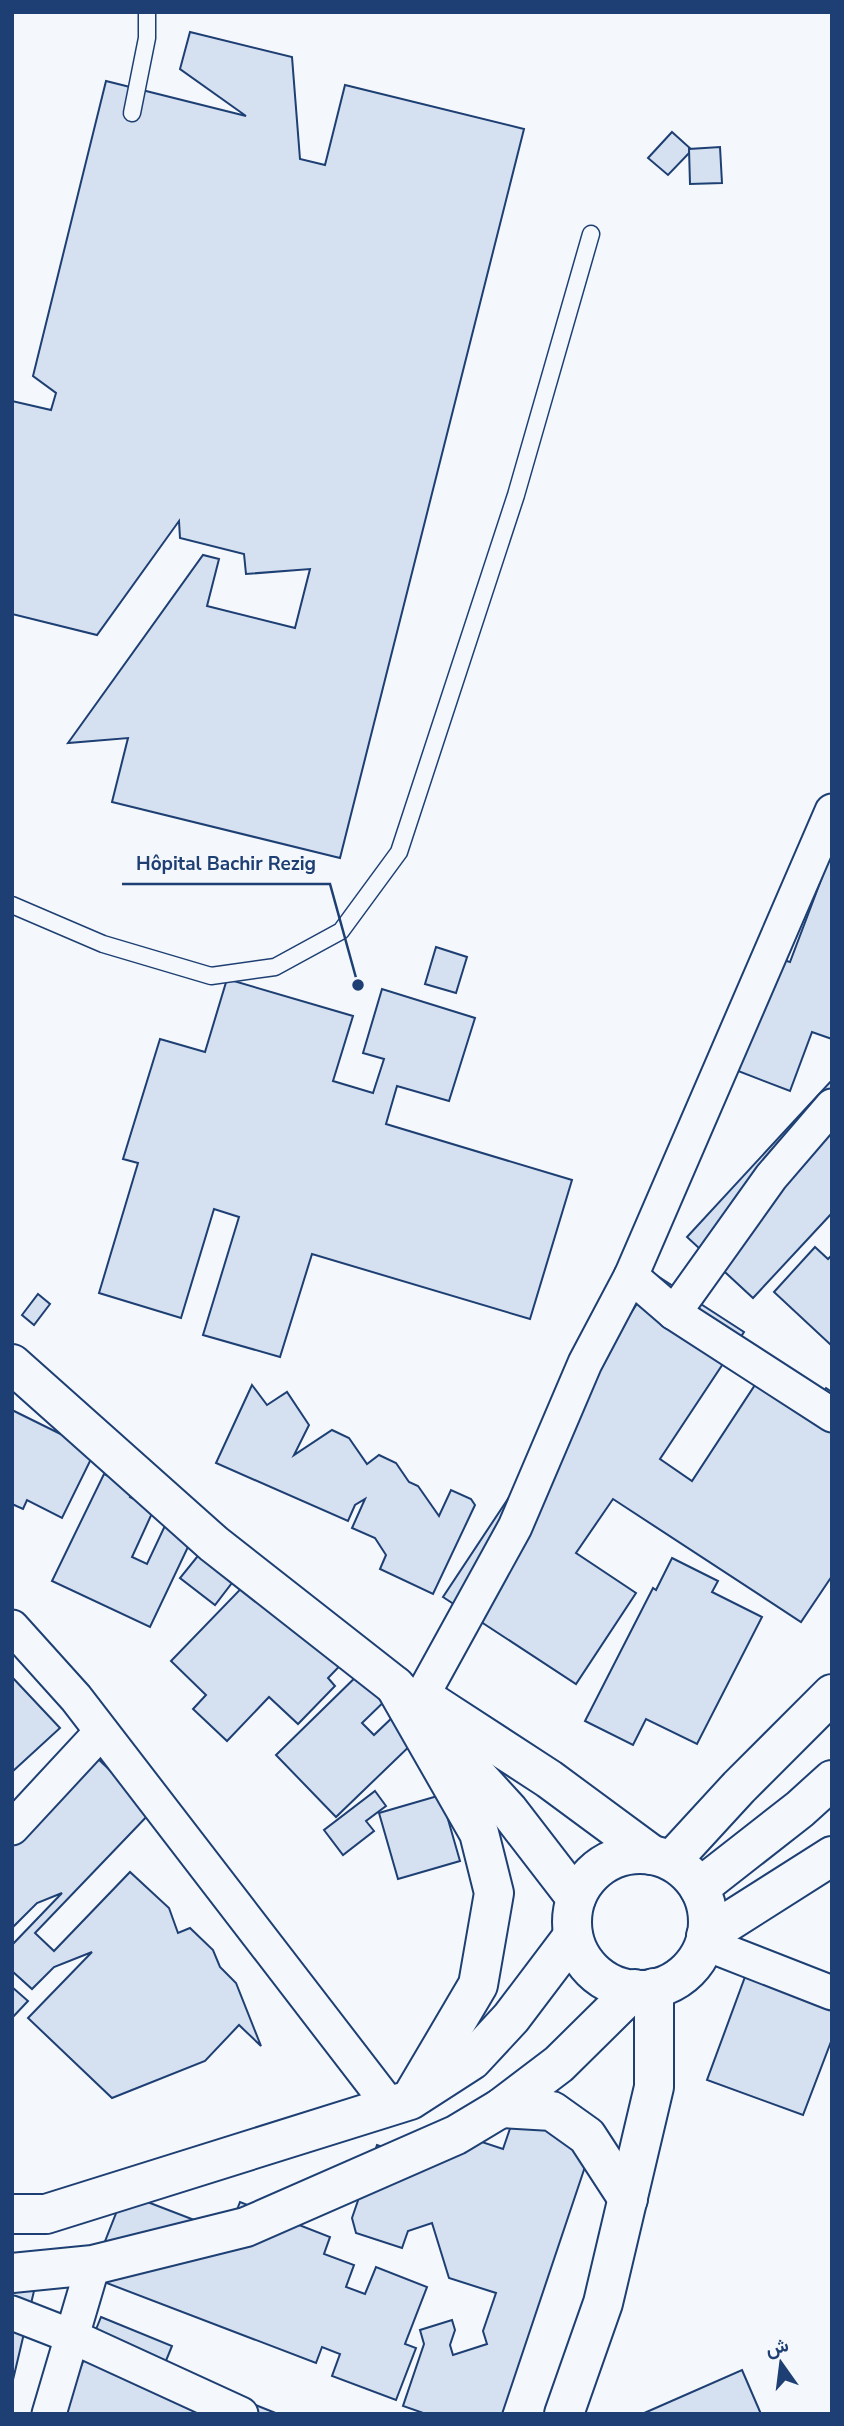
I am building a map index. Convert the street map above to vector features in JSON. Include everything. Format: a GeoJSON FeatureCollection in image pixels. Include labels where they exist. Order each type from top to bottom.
{"type":"FeatureCollection","features":[{"type":"Feature","properties":{"kind":"main road"},"geometry":{"type":"LineString","coordinates":[[12,1364],[214,1544],[409,1691],[549,1779],[687,1873],[699,1888],[706,1912],[705,1940],[697,1959],[671,1982],[645,1989],[614,1985],[595,1973],[581,1956],[573,1936],[572,1917],[576,1898],[585,1881],[598,1868],[614,1859],[633,1854],[662,1858]]}},
{"type":"Feature","properties":{"kind":"main road"},"geometry":{"type":"LineString","coordinates":[[409,1691],[509,1811],[576,1898]]}},
{"type":"Feature","properties":{"kind":"main road"},"geometry":{"type":"LineString","coordinates":[[400,2103],[478,1985],[494,1893],[479,1833],[409,1691]]}},
{"type":"Feature","properties":{"kind":"main road"},"geometry":{"type":"LineString","coordinates":[[662,1858],[739,1787],[832,1694]]}},
{"type":"Feature","properties":{"kind":"main road"},"geometry":{"type":"LineString","coordinates":[[699,1888],[800,1809],[832,1780]]}},
{"type":"Feature","properties":{"kind":"main road"},"geometry":{"type":"LineString","coordinates":[[705,1940],[832,1856]]}},
{"type":"Feature","properties":{"kind":"main road"},"geometry":{"type":"LineString","coordinates":[[12,2214],[46,2214],[400,2103],[472,2060],[511,2018],[573,1936]]}},
{"type":"Feature","properties":{"kind":"main road"},"geometry":{"type":"LineString","coordinates":[[12,2273],[93,2265],[246,2227],[456,2135],[502,2108],[559,2064],[645,1989]]}},
{"type":"Feature","properties":{"kind":"main road"},"geometry":{"type":"LineString","coordinates":[[564,2414],[603,2303],[654,2087],[645,1989]]}},
{"type":"Feature","properties":{"kind":"main road"},"geometry":{"type":"LineString","coordinates":[[502,2108],[552,2111],[587,2136],[628,2199]]}},
{"type":"Feature","properties":{"kind":"street"},"geometry":{"type":"LineString","coordinates":[[409,1691],[515,1527],[585,1363],[631,1276],[832,811]]}},
{"type":"Feature","properties":{"kind":"street"},"geometry":{"type":"LineString","coordinates":[[674,1313],[771,1177],[832,1106]]}},
{"type":"Feature","properties":{"kind":"street"},"geometry":{"type":"LineString","coordinates":[[631,1276],[674,1313],[832,1415]]}},
{"type":"Feature","properties":{"kind":"street"},"geometry":{"type":"LineString","coordinates":[[12,1627],[76,1698],[400,2103]]}},
{"type":"Feature","properties":{"kind":"street"},"geometry":{"type":"LineString","coordinates":[[12,1828],[102,1732]]}},
{"type":"Feature","properties":{"kind":"street"},"geometry":{"type":"LineString","coordinates":[[705,1940],[832,1993]]}},
{"type":"Feature","properties":{"kind":"street"},"geometry":{"type":"LineString","coordinates":[[49,2414],[93,2265]]}},
{"type":"Feature","properties":{"kind":"street"},"geometry":{"type":"LineString","coordinates":[[12,2314],[71,2336],[241,2414]]}},
{"type":"Feature","properties":{"kind":"lane"},"geometry":{"type":"LineString","coordinates":[[132,113],[147,38],[147,12]]}},
{"type":"Feature","properties":{"kind":"lane"},"geometry":{"type":"LineString","coordinates":[[12,905],[103,944],[211,976],[275,967],[341,932],[399,852],[516,495],[591,234]]}},
{"type":"Feature","properties":{"kind":"building"},"geometry":{"type":"Polygon","coordinates":[[[190,32],[292,57],[300,159],[325,165],[345,85],[524,129],[340,858],[112,802],[128,738],[68,743],[203,555],[219,559],[207,606],[295,628],[310,569],[246,574],[244,554],[180,538],[179,521],[97,635],[12,614],[12,401],[51,410],[56,393],[33,376],[106,81],[246,116],[180,69],[190,32]]]}},
{"type":"Feature","properties":{"kind":"building"},"geometry":{"type":"Polygon","coordinates":[[[672,132],[692,150],[668,175],[648,158],[672,132]]]}},
{"type":"Feature","properties":{"kind":"building"},"geometry":{"type":"Polygon","coordinates":[[[720,147],[722,183],[690,184],[689,149],[720,147]]]}},
{"type":"Feature","properties":{"kind":"building"},"geometry":{"type":"Polygon","coordinates":[[[832,851],[832,1039],[812,1032],[790,1091],[738,1071],[780,959],[790,962],[832,851]]]}},
{"type":"Feature","properties":{"kind":"building"},"geometry":{"type":"Polygon","coordinates":[[[436,947],[467,957],[456,993],[425,984],[436,947]]]}},
{"type":"Feature","properties":{"kind":"building"},"geometry":{"type":"Polygon","coordinates":[[[227,979],[353,1016],[333,1081],[373,1093],[384,1059],[363,1053],[382,989],[475,1018],[449,1101],[397,1086],[386,1124],[572,1180],[530,1319],[312,1254],[280,1357],[203,1335],[239,1217],[214,1209],[181,1318],[99,1293],[138,1163],[123,1159],[160,1039],[205,1052],[227,979]]]}},
{"type":"Feature","properties":{"kind":"building"},"geometry":{"type":"Polygon","coordinates":[[[832,1080],[832,1213],[753,1298],[687,1237],[832,1080]]]}},
{"type":"Feature","properties":{"kind":"building"},"geometry":{"type":"Polygon","coordinates":[[[815,1247],[828,1259],[832,1255],[832,1346],[774,1292],[815,1247]]]}},
{"type":"Feature","properties":{"kind":"building"},"geometry":{"type":"Polygon","coordinates":[[[656,1275],[744,1332],[660,1459],[692,1481],[770,1362],[821,1395],[826,1388],[832,1392],[832,1576],[801,1622],[613,1499],[576,1553],[636,1593],[576,1684],[443,1597],[656,1275]]]}},
{"type":"Feature","properties":{"kind":"building"},"geometry":{"type":"Polygon","coordinates":[[[38,1294],[50,1304],[34,1325],[22,1315],[38,1294]]]}},
{"type":"Feature","properties":{"kind":"building"},"geometry":{"type":"Polygon","coordinates":[[[252,1385],[267,1405],[287,1392],[309,1425],[294,1455],[332,1430],[349,1438],[367,1464],[379,1455],[396,1463],[409,1482],[418,1486],[439,1516],[451,1490],[471,1499],[475,1505],[433,1594],[380,1569],[386,1555],[375,1538],[352,1528],[365,1499],[355,1505],[348,1521],[216,1463],[252,1385]]]}},
{"type":"Feature","properties":{"kind":"building"},"geometry":{"type":"Polygon","coordinates":[[[12,1410],[95,1451],[62,1518],[27,1500],[23,1509],[12,1504],[12,1410]]]}},
{"type":"Feature","properties":{"kind":"building"},"geometry":{"type":"Polygon","coordinates":[[[104,1474],[135,1488],[130,1497],[154,1509],[132,1557],[147,1564],[170,1515],[197,1528],[150,1627],[52,1581],[104,1474]]]}},
{"type":"Feature","properties":{"kind":"building"},"geometry":{"type":"Polygon","coordinates":[[[214,1536],[248,1562],[215,1605],[180,1578],[214,1536]]]}},
{"type":"Feature","properties":{"kind":"building"},"geometry":{"type":"Polygon","coordinates":[[[672,1558],[718,1581],[712,1592],[762,1617],[697,1744],[646,1719],[633,1745],[585,1721],[653,1588],[656,1590],[672,1558]]]}},
{"type":"Feature","properties":{"kind":"building"},"geometry":{"type":"Polygon","coordinates":[[[261,1568],[355,1650],[328,1678],[335,1686],[298,1724],[269,1697],[227,1741],[193,1709],[206,1695],[171,1661],[261,1568]]]}},
{"type":"Feature","properties":{"kind":"building"},"geometry":{"type":"Polygon","coordinates":[[[367,1666],[393,1693],[362,1723],[374,1735],[395,1715],[418,1738],[336,1817],[276,1755],[367,1666]]]}},
{"type":"Feature","properties":{"kind":"building"},"geometry":{"type":"Polygon","coordinates":[[[12,1677],[60,1728],[12,1772],[12,1677]]]}},
{"type":"Feature","properties":{"kind":"building"},"geometry":{"type":"Polygon","coordinates":[[[91,1752],[152,1811],[35,1933],[54,1951],[130,1872],[169,1908],[178,1933],[190,1928],[213,1950],[220,1967],[236,1983],[261,2046],[239,2025],[205,2061],[112,2098],[28,2018],[92,1952],[54,1967],[32,1989],[12,1971],[12,1945],[62,1893],[37,1903],[12,1928],[12,1834],[91,1752]]]}},
{"type":"Feature","properties":{"kind":"building"},"geometry":{"type":"Polygon","coordinates":[[[375,1791],[386,1806],[366,1821],[374,1831],[343,1855],[324,1830],[375,1791]]]}},
{"type":"Feature","properties":{"kind":"building"},"geometry":{"type":"Polygon","coordinates":[[[441,1795],[460,1861],[398,1879],[379,1813],[441,1795]]]}},
{"type":"Feature","properties":{"kind":"building"},"geometry":{"type":"Polygon","coordinates":[[[756,1947],[832,1975],[832,2039],[803,2115],[707,2080],[756,1947]]]}},
{"type":"Feature","properties":{"kind":"building"},"geometry":{"type":"Polygon","coordinates":[[[12,1987],[28,2001],[12,2018],[12,1987]]]}},
{"type":"Feature","properties":{"kind":"building"},"geometry":{"type":"Polygon","coordinates":[[[517,2108],[596,2134],[502,2414],[426,2414],[403,2406],[424,2344],[420,2330],[452,2320],[455,2330],[450,2345],[453,2355],[487,2344],[483,2331],[496,2293],[449,2278],[432,2223],[408,2231],[402,2248],[356,2233],[352,2218],[377,2145],[433,2164],[470,2138],[503,2149],[517,2108]]]}},
{"type":"Feature","properties":{"kind":"building"},"geometry":{"type":"Polygon","coordinates":[[[124,2193],[228,2233],[240,2202],[330,2237],[324,2254],[354,2265],[346,2287],[365,2294],[376,2267],[427,2287],[405,2344],[416,2348],[396,2400],[332,2376],[340,2354],[322,2347],[316,2363],[91,2277],[124,2193]]]}},
{"type":"Feature","properties":{"kind":"building"},"geometry":{"type":"Polygon","coordinates":[[[12,2286],[34,2291],[12,2384],[12,2286]]]}},
{"type":"Feature","properties":{"kind":"building"},"geometry":{"type":"Polygon","coordinates":[[[101,2317],[172,2346],[163,2368],[278,2414],[62,2414],[101,2317]]]}},
{"type":"Feature","properties":{"kind":"building"},"geometry":{"type":"Polygon","coordinates":[[[742,2370],[761,2414],[642,2414],[742,2370]]]}},
{"type":"Feature","properties":{"kind":"place","name":"Hôpital Bachir Rezig"},"geometry":{"type":"Point","coordinates":[358,985]}}]}
